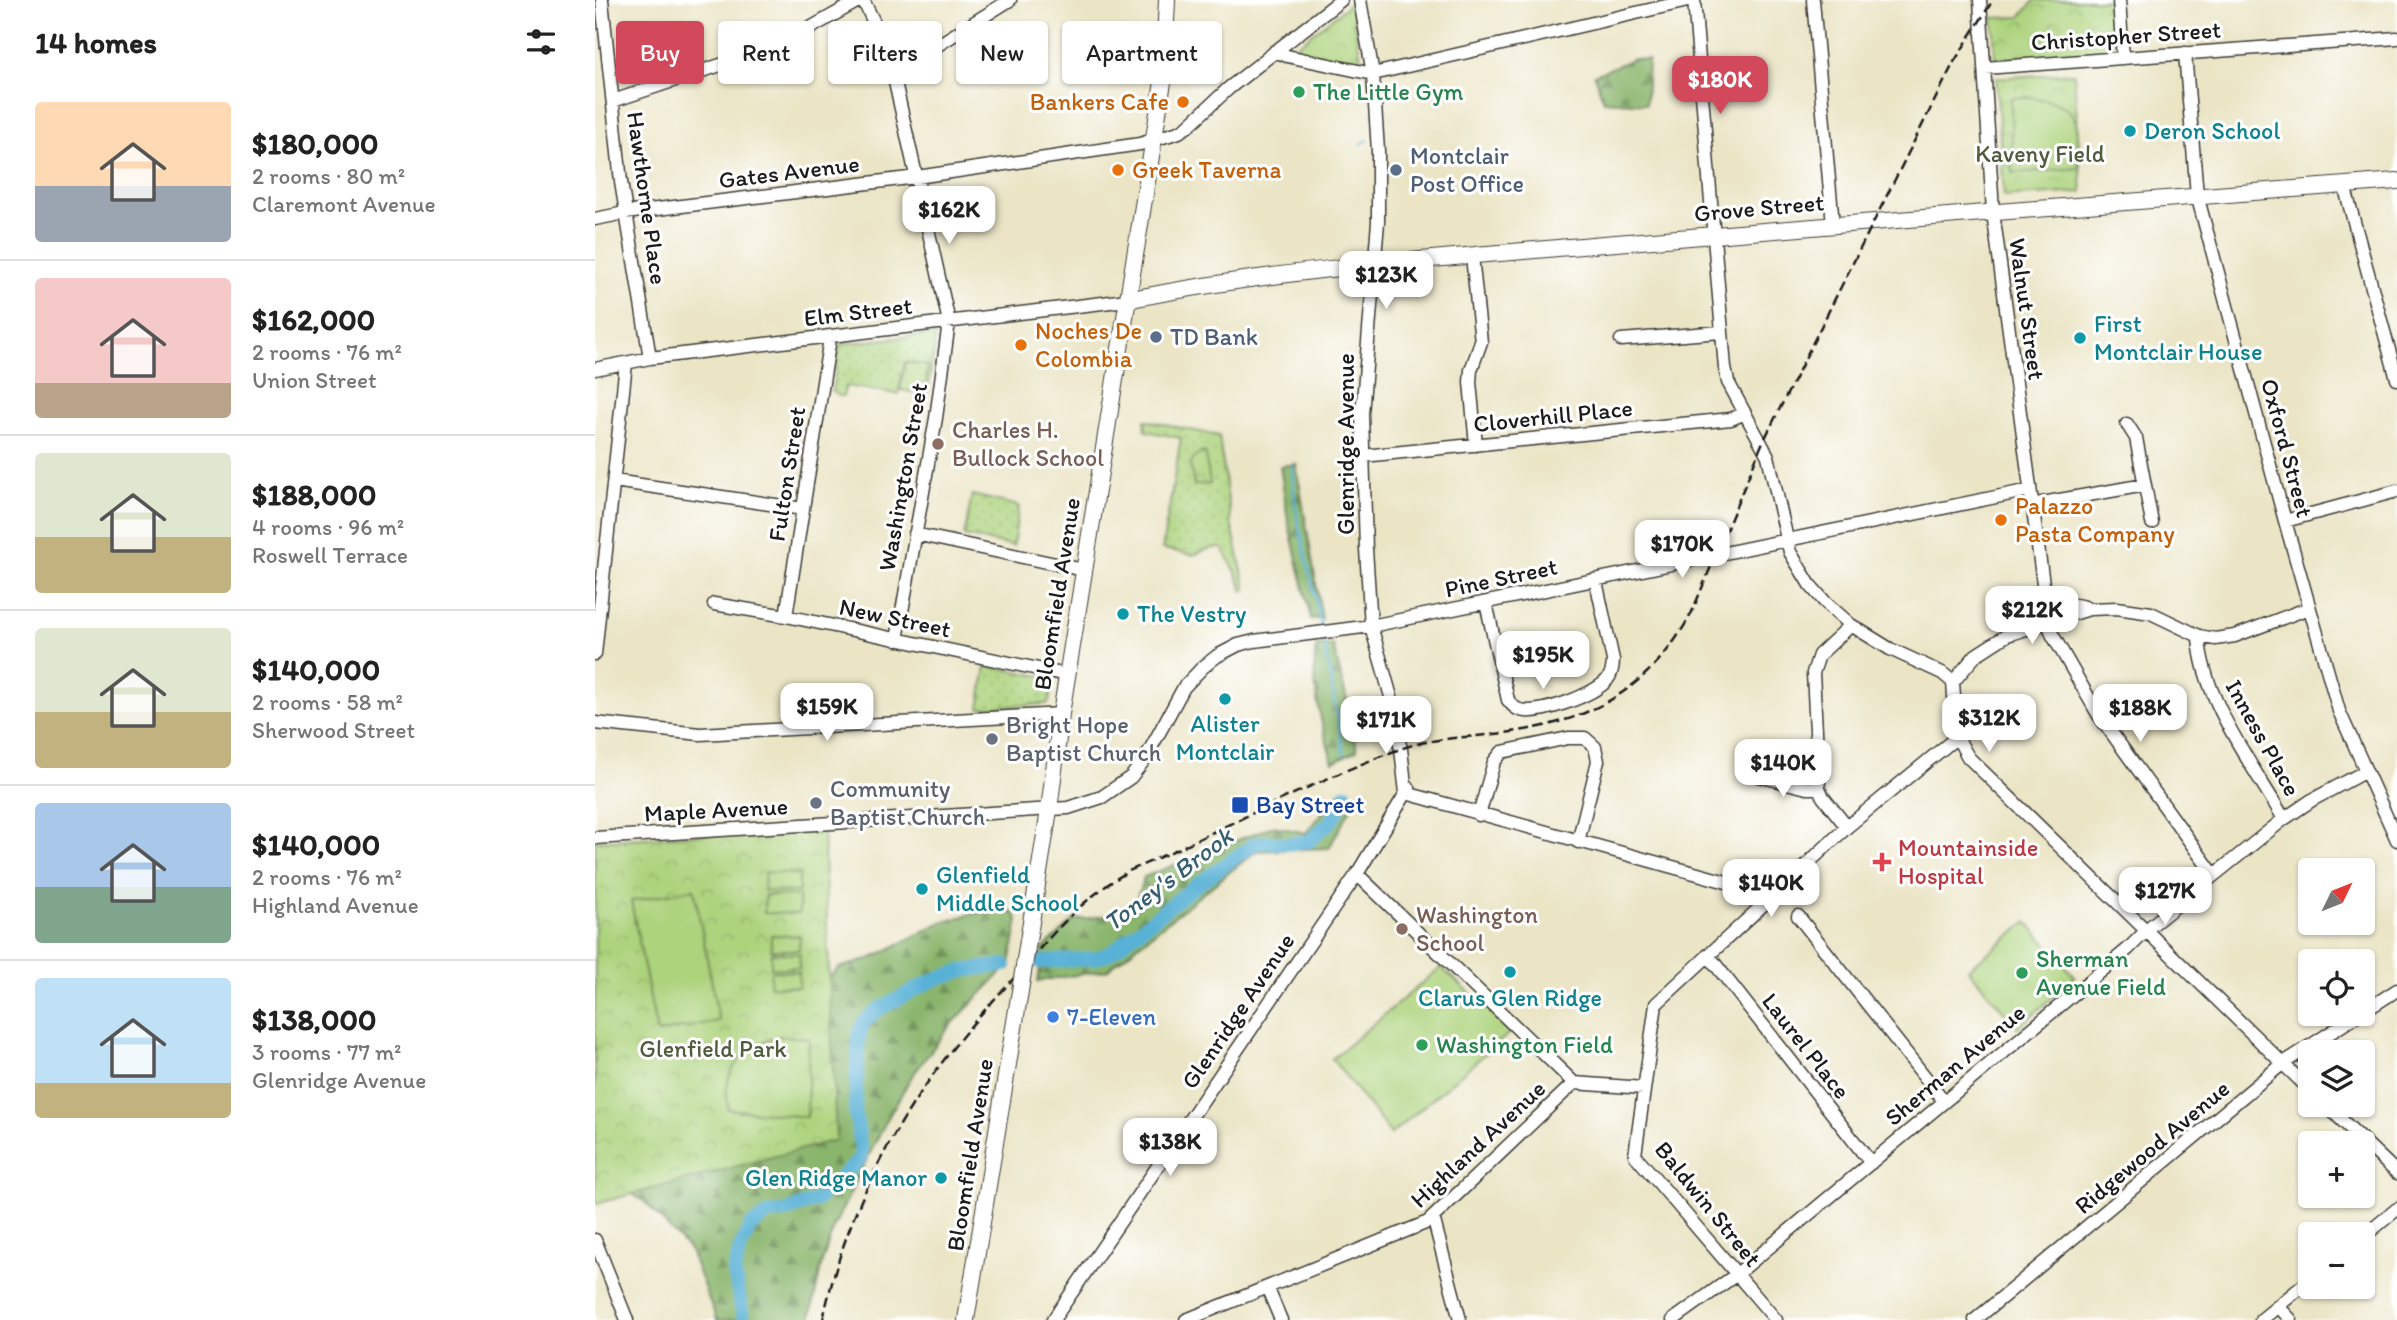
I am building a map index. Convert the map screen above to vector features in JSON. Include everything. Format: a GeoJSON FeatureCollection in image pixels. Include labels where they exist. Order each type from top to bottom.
{"type":"FeatureCollection","features":[{"type":"Feature","properties":{"kind":"main road","name":"Bloomfield Avenue"},"geometry":{"type":"LineString","coordinates":[[966,1320],[1163,82],[1167,0]]}},
{"type":"Feature","properties":{"kind":"main road","name":"Grove Street"},"geometry":{"type":"LineString","coordinates":[[1127,300],[1231,282],[1374,264],[2197,195],[2397,181]]}},
{"type":"Feature","properties":{"kind":"street","name":"Hawthorne Place"},"geometry":{"type":"LineString","coordinates":[[603,0],[625,213],[650,358]]}},
{"type":"Feature","properties":{"kind":"street"},"geometry":{"type":"LineString","coordinates":[[613,101],[780,45],[861,0],[872,21]]}},
{"type":"Feature","properties":{"kind":"street"},"geometry":{"type":"LineString","coordinates":[[942,42],[1010,0]]}},
{"type":"Feature","properties":{"kind":"street","name":"Gates Avenue"},"geometry":{"type":"LineString","coordinates":[[595,219],[917,177],[1140,144],[1187,127],[1229,88],[1341,0]]}},
{"type":"Feature","properties":{"kind":"street","name":"Glenridge Avenue"},"geometry":{"type":"LineString","coordinates":[[1053,1320],[1357,874],[1406,793],[1401,749],[1395,726],[1397,718],[1371,626],[1363,456],[1363,390],[1378,222],[1378,151],[1373,74],[1360,0]]}},
{"type":"Feature","properties":{"kind":"street"},"geometry":{"type":"LineString","coordinates":[[1275,51],[1373,74],[1693,0],[1721,332],[1728,382],[1768,456],[1793,559],[1825,602],[1851,625],[1890,649],[1942,673],[1953,682],[1957,737],[1968,758],[2298,1079]]}},
{"type":"Feature","properties":{"kind":"street"},"geometry":{"type":"LineString","coordinates":[[1812,0],[1833,225]]}},
{"type":"Feature","properties":{"kind":"street","name":"Walnut Street"},"geometry":{"type":"LineString","coordinates":[[1980,0],[1993,212],[2031,505],[2052,634],[2098,713],[2214,875]]}},
{"type":"Feature","properties":{"kind":"street"},"geometry":{"type":"LineString","coordinates":[[2119,0],[2123,58]]}},
{"type":"Feature","properties":{"kind":"street","name":"Christopher Street"},"geometry":{"type":"LineString","coordinates":[[1985,68],[2397,38]]}},
{"type":"Feature","properties":{"kind":"street","name":"Oxford Street"},"geometry":{"type":"LineString","coordinates":[[2185,53],[2197,195],[2339,711],[2397,840]]}},
{"type":"Feature","properties":{"kind":"street"},"geometry":{"type":"LineString","coordinates":[[896,84],[949,321]]}},
{"type":"Feature","properties":{"kind":"street"},"geometry":{"type":"LineString","coordinates":[[2344,185],[2397,379]]}},
{"type":"Feature","properties":{"kind":"street"},"geometry":{"type":"LineString","coordinates":[[1472,256],[1481,342],[1471,370],[1470,382],[1476,445]]}},
{"type":"Feature","properties":{"kind":"street","name":"Elm Street"},"geometry":{"type":"LineString","coordinates":[[595,369],[650,358],[1127,300]]}},
{"type":"Feature","properties":{"kind":"street","name":"Washington Street"},"geometry":{"type":"LineString","coordinates":[[897,640],[949,321]]}},
{"type":"Feature","properties":{"kind":"street"},"geometry":{"type":"LineString","coordinates":[[1621,340],[1721,332]]}},
{"type":"Feature","properties":{"kind":"street","name":"Fulton Street"},"geometry":{"type":"LineString","coordinates":[[786,615],[829,338]]}},
{"type":"Feature","properties":{"kind":"street"},"geometry":{"type":"LineString","coordinates":[[595,654],[626,363]]}},
{"type":"Feature","properties":{"kind":"street","name":"Cloverhill Place"},"geometry":{"type":"LineString","coordinates":[[1363,456],[1731,419],[1745,413]]}},
{"type":"Feature","properties":{"kind":"street"},"geometry":{"type":"LineString","coordinates":[[2127,424],[2136,438],[2152,523]]}},
{"type":"Feature","properties":{"kind":"street"},"geometry":{"type":"LineString","coordinates":[[614,481],[803,509]]}},
{"type":"Feature","properties":{"kind":"street"},"geometry":{"type":"LineString","coordinates":[[2031,505],[2145,485]]}},
{"type":"Feature","properties":{"kind":"street","name":"Pine Street"},"geometry":{"type":"LineString","coordinates":[[1049,810],[1094,800],[1126,782],[1142,764],[1184,687],[1217,656],[1245,642],[1371,626],[2030,490]]}},
{"type":"Feature","properties":{"kind":"street"},"geometry":{"type":"LineString","coordinates":[[2285,521],[2397,491]]}},
{"type":"Feature","properties":{"kind":"street"},"geometry":{"type":"LineString","coordinates":[[915,534],[1084,569]]}},
{"type":"Feature","properties":{"kind":"street"},"geometry":{"type":"LineString","coordinates":[[1486,603],[1508,700],[1519,710],[1534,712],[1588,693],[1606,681],[1612,672],[1613,660],[1596,581]]}},
{"type":"Feature","properties":{"kind":"street","name":"New Street"},"geometry":{"type":"LineString","coordinates":[[714,604],[786,615],[1067,675]]}},
{"type":"Feature","properties":{"kind":"street"},"geometry":{"type":"LineString","coordinates":[[1953,682],[1983,650],[2007,635],[2019,633],[2047,615],[2117,608],[2151,613],[2199,636],[2225,639],[2309,607]]}},
{"type":"Feature","properties":{"kind":"street"},"geometry":{"type":"LineString","coordinates":[[1847,827],[1819,788],[1814,667],[1819,655],[1851,625]]}},
{"type":"Feature","properties":{"kind":"street","name":"Inness Place"},"geometry":{"type":"LineString","coordinates":[[2199,636],[2204,675],[2214,699],[2284,820]]}},
{"type":"Feature","properties":{"kind":"street"},"geometry":{"type":"LineString","coordinates":[[595,723],[700,734],[1061,714]]}},
{"type":"Feature","properties":{"kind":"street"},"geometry":{"type":"LineString","coordinates":[[1479,815],[1494,762],[1502,752],[1578,736],[1590,741],[1598,754],[1598,766],[1578,842]]}},
{"type":"Feature","properties":{"kind":"street"},"geometry":{"type":"LineString","coordinates":[[1708,955],[1847,827],[1957,737]]}},
{"type":"Feature","properties":{"kind":"street","name":"Sherman Avenue"},"geometry":{"type":"LineString","coordinates":[[1673,1320],[1737,1274],[2214,875],[2312,800],[2367,771]]}},
{"type":"Feature","properties":{"kind":"street"},"geometry":{"type":"LineString","coordinates":[[1747,773],[1807,788],[1819,788]]}},
{"type":"Feature","properties":{"kind":"street"},"geometry":{"type":"LineString","coordinates":[[1406,793],[1759,891],[1769,899]]}},
{"type":"Feature","properties":{"kind":"street","name":"Maple Avenue"},"geometry":{"type":"LineString","coordinates":[[595,838],[1049,810]]}},
{"type":"Feature","properties":{"kind":"street"},"geometry":{"type":"LineString","coordinates":[[1357,874],[1574,1083]]}},
{"type":"Feature","properties":{"kind":"street"},"geometry":{"type":"LineString","coordinates":[[1798,916],[1944,1101]]}},
{"type":"Feature","properties":{"kind":"street","name":"Baldwin Street"},"geometry":{"type":"LineString","coordinates":[[1708,955],[1656,1004],[1635,1155],[1776,1320]]}},
{"type":"Feature","properties":{"kind":"street","name":"Laurel Place"},"geometry":{"type":"LineString","coordinates":[[1708,955],[1871,1163]]}},
{"type":"Feature","properties":{"kind":"street","name":"Ridgewood Avenue"},"geometry":{"type":"LineString","coordinates":[[2375,1004],[2397,990]]}},
{"type":"Feature","properties":{"kind":"street","name":"Ridgewood Avenue"},"geometry":{"type":"LineString","coordinates":[[1975,1320],[2282,1064],[2342,1026]]}},
{"type":"Feature","properties":{"kind":"street","name":"Highland Avenue"},"geometry":{"type":"LineString","coordinates":[[1186,1320],[1428,1222],[1574,1083],[1644,1088]]}},
{"type":"Feature","properties":{"kind":"street"},"geometry":{"type":"LineString","coordinates":[[2339,1117],[2397,1173]]}},
{"type":"Feature","properties":{"kind":"street"},"geometry":{"type":"LineString","coordinates":[[2375,1227],[2397,1209]]}},
{"type":"Feature","properties":{"kind":"street"},"geometry":{"type":"LineString","coordinates":[[1433,1217],[1460,1320]]}},
{"type":"Feature","properties":{"kind":"street"},"geometry":{"type":"LineString","coordinates":[[595,1240],[627,1320]]}},
{"type":"Feature","properties":{"kind":"street"},"geometry":{"type":"LineString","coordinates":[[1267,1287],[1281,1320]]}},
{"type":"Feature","properties":{"kind":"street"},"geometry":{"type":"LineString","coordinates":[[2261,1320],[2298,1290]]}},
{"type":"Feature","properties":{"kind":"street"},"geometry":{"type":"LineString","coordinates":[[2278,1306],[2291,1320]]}},
{"type":"Feature","properties":{"kind":"green space"},"geometry":{"type":"Polygon","coordinates":[[[2035,0],[2112,0],[2116,52],[1995,59],[1993,18],[2020,17],[2035,0]]]}},
{"type":"Feature","properties":{"kind":"green space"},"geometry":{"type":"Polygon","coordinates":[[[1351,3],[1362,65],[1297,50],[1295,47],[1351,3]]]}},
{"type":"Feature","properties":{"kind":"green space"},"geometry":{"type":"Polygon","coordinates":[[[1633,59],[1648,60],[1646,104],[1604,101],[1594,75],[1633,59]]]}},
{"type":"Feature","properties":{"kind":"green space","name":"Kaveny Field"},"geometry":{"type":"Polygon","coordinates":[[[2074,73],[2082,192],[2004,197],[1996,78],[2074,73]]]}},
{"type":"Feature","properties":{"kind":"green space"},"geometry":{"type":"Polygon","coordinates":[[[2031,97],[2061,105],[2075,118],[2079,168],[2012,173],[2011,98],[2031,97]]]}},
{"type":"Feature","properties":{"kind":"green space"},"geometry":{"type":"Polygon","coordinates":[[[936,334],[928,393],[924,394],[928,366],[905,362],[898,394],[846,386],[843,396],[832,391],[840,344],[936,334]]]}},
{"type":"Feature","properties":{"kind":"green space"},"geometry":{"type":"Polygon","coordinates":[[[905,362],[928,366],[924,394],[900,390],[905,362]]]}},
{"type":"Feature","properties":{"kind":"green space"},"geometry":{"type":"Polygon","coordinates":[[[1145,420],[1219,436],[1231,522],[1246,589],[1243,591],[1222,548],[1212,548],[1193,555],[1162,549],[1181,438],[1146,431],[1145,420]]]}},
{"type":"Feature","properties":{"kind":"green space"},"geometry":{"type":"Polygon","coordinates":[[[1205,452],[1210,484],[1194,485],[1190,464],[1196,456],[1205,452]]]}},
{"type":"Feature","properties":{"kind":"green space"},"geometry":{"type":"Polygon","coordinates":[[[1296,464],[1322,619],[1311,619],[1288,521],[1280,466],[1296,464]]]}},
{"type":"Feature","properties":{"kind":"green space"},"geometry":{"type":"Polygon","coordinates":[[[972,495],[1019,506],[1013,546],[964,536],[972,495]]]}},
{"type":"Feature","properties":{"kind":"green space"},"geometry":{"type":"Polygon","coordinates":[[[1333,645],[1357,750],[1333,762],[1321,719],[1314,675],[1316,646],[1333,645]]]}},
{"type":"Feature","properties":{"kind":"green space"},"geometry":{"type":"Polygon","coordinates":[[[986,666],[1053,678],[1049,702],[979,708],[986,666]]]}},
{"type":"Feature","properties":{"kind":"green space"},"geometry":{"type":"Polygon","coordinates":[[[1339,792],[1355,800],[1329,848],[1256,851],[1107,970],[1038,981],[1043,949],[1074,920],[1132,912],[1144,877],[1273,826],[1306,833],[1339,792]]]}},
{"type":"Feature","properties":{"kind":"green space","name":"Glenfield Park"},"geometry":{"type":"Polygon","coordinates":[[[823,827],[836,1140],[595,1204],[595,841],[823,827]]]}},
{"type":"Feature","properties":{"kind":"green space"},"geometry":{"type":"Polygon","coordinates":[[[765,872],[799,874],[799,892],[764,891],[765,872]]]}},
{"type":"Feature","properties":{"kind":"green space"},"geometry":{"type":"Polygon","coordinates":[[[694,889],[719,1021],[657,1033],[631,901],[694,889]]]}},
{"type":"Feature","properties":{"kind":"green space"},"geometry":{"type":"Polygon","coordinates":[[[765,895],[799,896],[799,914],[764,913],[765,895]]]}},
{"type":"Feature","properties":{"kind":"green space"},"geometry":{"type":"Polygon","coordinates":[[[1005,910],[1014,913],[1018,920],[1010,964],[949,1027],[910,1079],[885,1123],[834,1226],[822,1262],[810,1320],[717,1320],[690,1251],[644,1201],[628,1192],[595,1127],[821,987],[839,968],[870,959],[940,923],[971,914],[1005,910]]]}},
{"type":"Feature","properties":{"kind":"green space","name":"Sherman Avenue Field"},"geometry":{"type":"Polygon","coordinates":[[[2027,922],[2075,977],[2018,1028],[1968,969],[2027,922]]]}},
{"type":"Feature","properties":{"kind":"green space"},"geometry":{"type":"Polygon","coordinates":[[[771,935],[800,936],[799,950],[771,950],[771,935]]]}},
{"type":"Feature","properties":{"kind":"green space"},"geometry":{"type":"Polygon","coordinates":[[[771,953],[800,954],[799,968],[771,968],[771,953]]]}},
{"type":"Feature","properties":{"kind":"green space","name":"Washington Field"},"geometry":{"type":"Polygon","coordinates":[[[1441,967],[1512,1031],[1391,1134],[1332,1059],[1441,967]]]}},
{"type":"Feature","properties":{"kind":"green space"},"geometry":{"type":"Polygon","coordinates":[[[771,971],[799,972],[799,987],[770,986],[771,971]]]}},
{"type":"Feature","properties":{"kind":"green space"},"geometry":{"type":"Polygon","coordinates":[[[779,1036],[809,1038],[807,1117],[728,1109],[727,1086],[733,1068],[753,1048],[779,1036]]]}},
{"type":"Feature","properties":{"kind":"waterway","name":"Toney's Brook"},"geometry":{"type":"LineString","coordinates":[[1361,144],[1368,140]]}},
{"type":"Feature","properties":{"kind":"waterway","name":"Toney's Brook"},"geometry":{"type":"LineString","coordinates":[[1292,465],[1299,526],[1321,627]]}},
{"type":"Feature","properties":{"kind":"waterway","name":"Toney's Brook"},"geometry":{"type":"LineString","coordinates":[[1323,637],[1344,754]]}},
{"type":"Feature","properties":{"kind":"waterway","name":"Toney's Brook"},"geometry":{"type":"LineString","coordinates":[[1039,962],[1096,958],[1110,953],[1191,889],[1254,844],[1309,841],[1332,820],[1346,794]]}},
{"type":"Feature","properties":{"kind":"waterway","name":"Toney's Brook"},"geometry":{"type":"LineString","coordinates":[[744,1320],[734,1272],[740,1248],[751,1226],[768,1214],[784,1212],[817,1200],[859,1160],[861,1150],[855,1109],[859,1035],[863,1023],[879,1009],[935,979],[961,971],[1005,965]]}},
{"type":"Feature","properties":{"kind":"railway"},"geometry":{"type":"LineString","coordinates":[[823,1320],[842,1249],[855,1214],[905,1117],[971,1026],[1053,934],[1095,894],[1129,871],[1366,762],[1423,743],[1557,723],[1610,700],[1634,684],[1655,664],[1675,640],[1692,612],[1762,444],[1954,62],[1993,0]]}},
{"type":"Feature","properties":{"kind":"place","name":"The Little Gym"},"geometry":{"type":"Point","coordinates":[1299,92]}},
{"type":"Feature","properties":{"kind":"place","name":"Bankers Cafe"},"geometry":{"type":"Point","coordinates":[1183,102]}},
{"type":"Feature","properties":{"kind":"place","name":"Deron School"},"geometry":{"type":"Point","coordinates":[2130,131]}},
{"type":"Feature","properties":{"kind":"place","name":"Greek Taverna"},"geometry":{"type":"Point","coordinates":[1118,170]}},
{"type":"Feature","properties":{"kind":"place","name":"Montclair Post Office"},"geometry":{"type":"Point","coordinates":[1396,170]}},
{"type":"Feature","properties":{"kind":"place","name":"TD Bank"},"geometry":{"type":"Point","coordinates":[1156,337]}},
{"type":"Feature","properties":{"kind":"place","name":"First Montclair House"},"geometry":{"type":"Point","coordinates":[2080,338]}},
{"type":"Feature","properties":{"kind":"place","name":"Noches De Colombia"},"geometry":{"type":"Point","coordinates":[1021,345]}},
{"type":"Feature","properties":{"kind":"place","name":"Charles H. Bullock School"},"geometry":{"type":"Point","coordinates":[938,444]}},
{"type":"Feature","properties":{"kind":"place","name":"Palazzo Pasta Company"},"geometry":{"type":"Point","coordinates":[2001,520]}},
{"type":"Feature","properties":{"kind":"place","name":"The Vestry"},"geometry":{"type":"Point","coordinates":[1123,614]}},
{"type":"Feature","properties":{"kind":"place","name":"Alister Montclair"},"geometry":{"type":"Point","coordinates":[1225,699]}},
{"type":"Feature","properties":{"kind":"place","name":"Bright Hope Baptist Church"},"geometry":{"type":"Point","coordinates":[992,739]}},
{"type":"Feature","properties":{"kind":"place","name":"Community Baptist Church"},"geometry":{"type":"Point","coordinates":[816,803]}},
{"type":"Feature","properties":{"kind":"place","name":"Bay Street"},"geometry":{"type":"Point","coordinates":[1240,805]}},
{"type":"Feature","properties":{"kind":"place","name":"Mountainside Hospital"},"geometry":{"type":"Point","coordinates":[1882,862]}},
{"type":"Feature","properties":{"kind":"place","name":"Glenfield Middle School"},"geometry":{"type":"Point","coordinates":[922,889]}},
{"type":"Feature","properties":{"kind":"place","name":"Washington School"},"geometry":{"type":"Point","coordinates":[1402,929]}},
{"type":"Feature","properties":{"kind":"place","name":"Clarus Glen Ridge"},"geometry":{"type":"Point","coordinates":[1510,972]}},
{"type":"Feature","properties":{"kind":"place","name":"Sherman Avenue Field"},"geometry":{"type":"Point","coordinates":[2022,973]}},
{"type":"Feature","properties":{"kind":"place","name":"7-Eleven"},"geometry":{"type":"Point","coordinates":[1053,1017]}},
{"type":"Feature","properties":{"kind":"place","name":"Washington Field"},"geometry":{"type":"Point","coordinates":[1422,1045]}},
{"type":"Feature","properties":{"kind":"place","name":"Glen Ridge Manor"},"geometry":{"type":"Point","coordinates":[941,1178]}}]}
